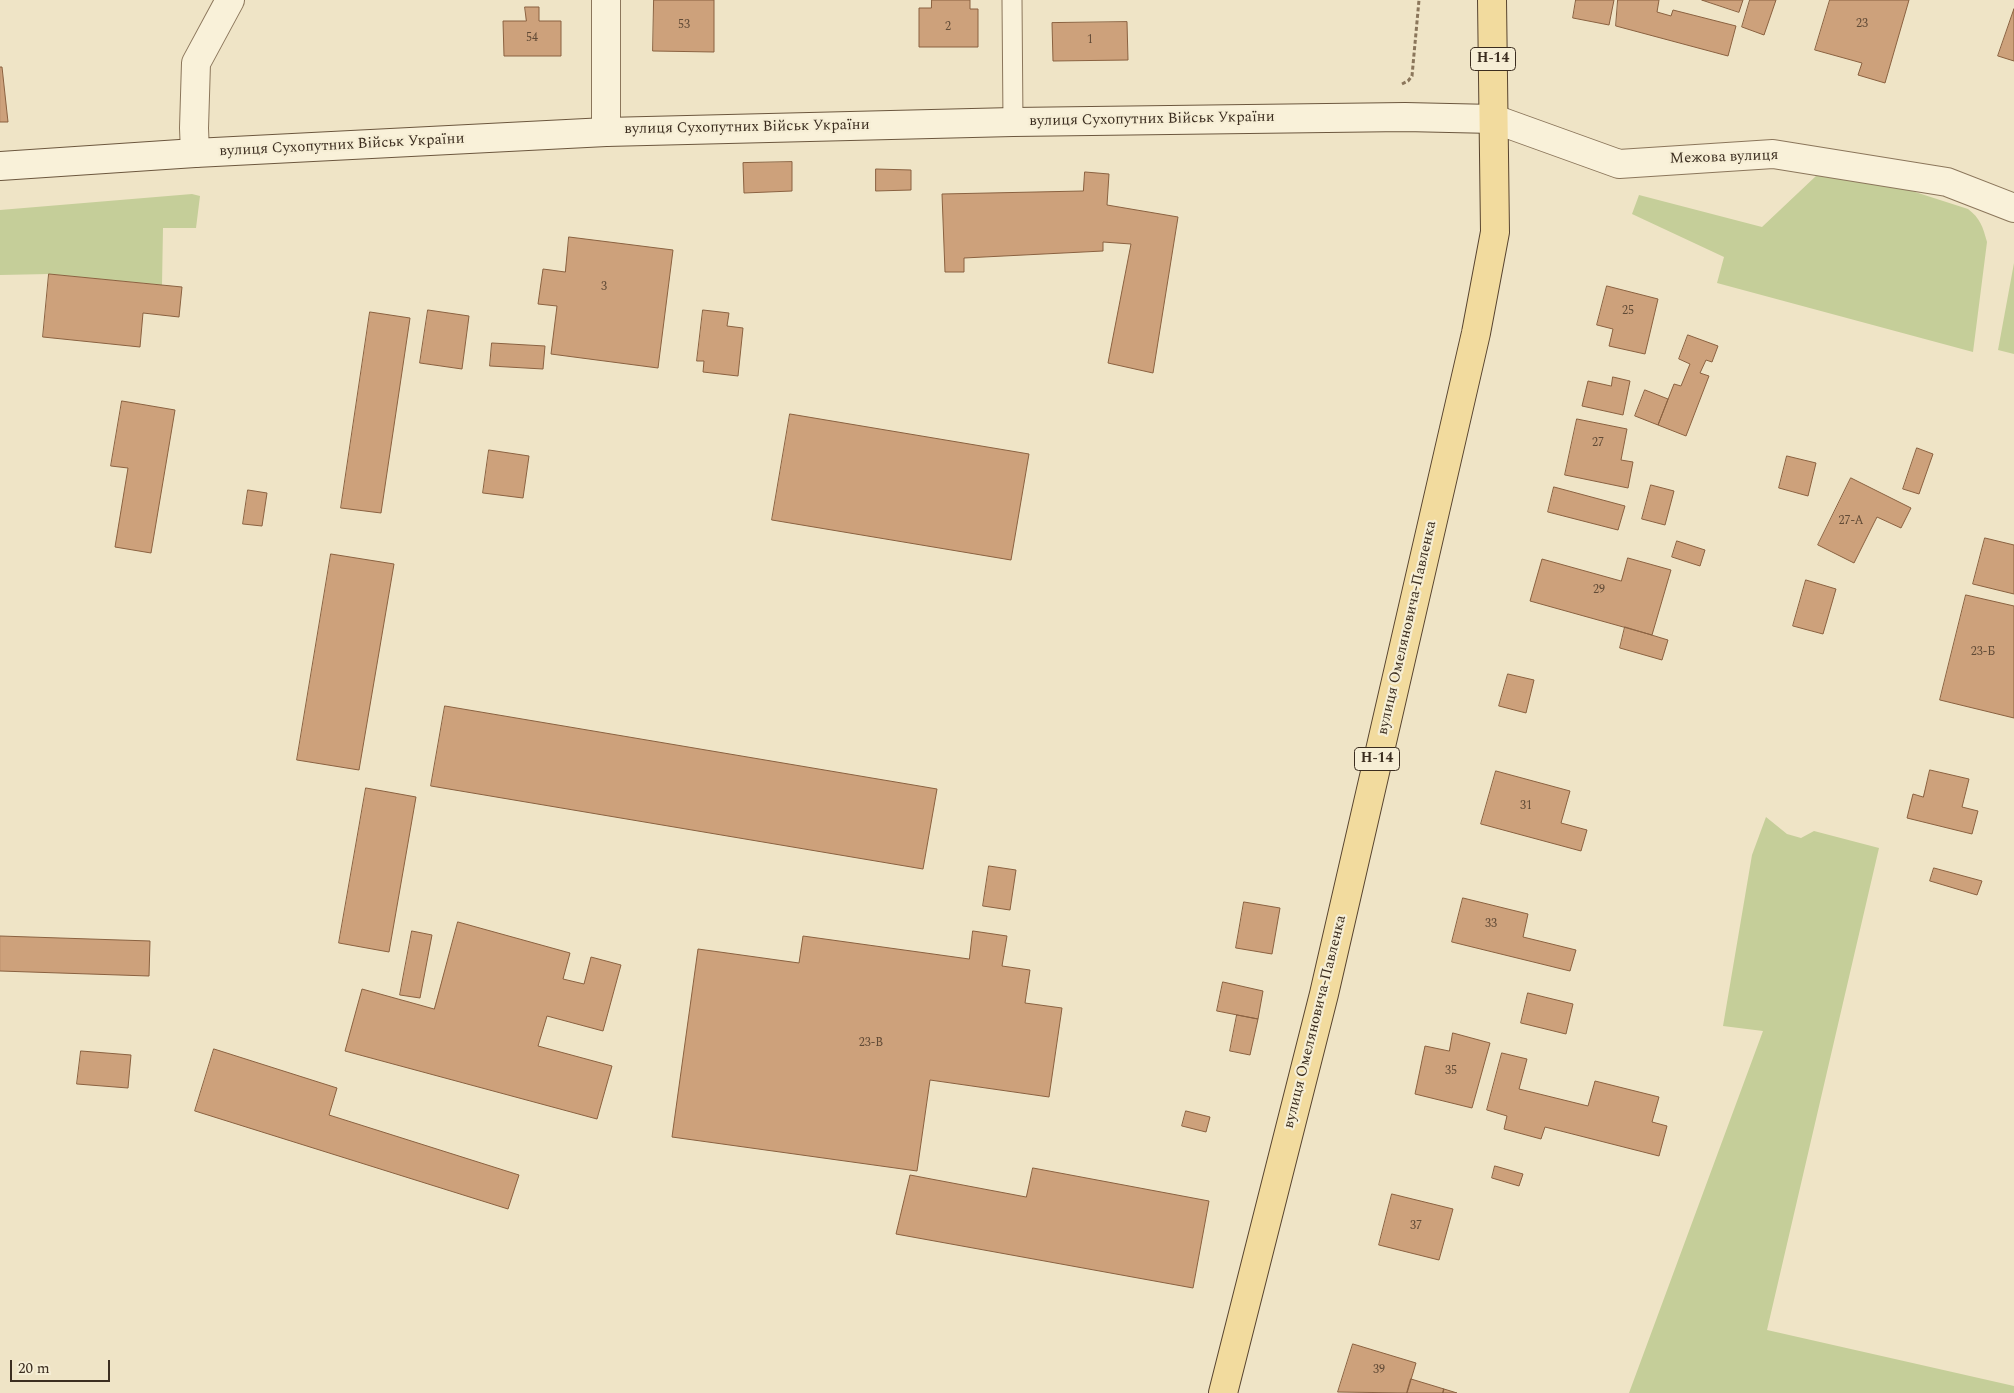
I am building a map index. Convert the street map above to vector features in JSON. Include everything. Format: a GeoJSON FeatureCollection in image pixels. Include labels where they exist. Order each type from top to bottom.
{"type":"FeatureCollection","features":[{"type":"Feature","properties":{"kind":"main road","name":"вулиця Омеляновича-Павленка"},"geometry":{"type":"LineString","coordinates":[[1223,1393],[1324,994],[1476,333],[1495,232],[1492,0]]}},
{"type":"Feature","properties":{"kind":"street"},"geometry":{"type":"LineString","coordinates":[[195,153],[196,63],[230,0]]}},
{"type":"Feature","properties":{"kind":"street"},"geometry":{"type":"LineString","coordinates":[[606,0],[606,132]]}},
{"type":"Feature","properties":{"kind":"street","name":"вулиця Сухопутних Військ України"},"geometry":{"type":"LineString","coordinates":[[0,166],[195,153],[606,132],[1013,122],[1405,117],[1494,119]]}},
{"type":"Feature","properties":{"kind":"street","name":"Межова вулиця"},"geometry":{"type":"LineString","coordinates":[[1494,119],[1619,164],[1773,154],[1947,182],[2014,208]]}},
{"type":"Feature","properties":{"kind":"lane"},"geometry":{"type":"LineString","coordinates":[[1012,0],[1013,122]]}},
{"type":"Feature","properties":{"kind":"green space"},"geometry":{"type":"Polygon","coordinates":[[[1837,171],[1856,173],[1968,209],[1978,219],[1987,242],[1973,352],[1717,283],[1724,257],[1632,214],[1639,195],[1762,227],[1816,176],[1837,171]]]}},
{"type":"Feature","properties":{"kind":"green space"},"geometry":{"type":"Polygon","coordinates":[[[192,194],[200,196],[196,228],[163,228],[162,285],[49,274],[0,275],[0,210],[192,194]]]}},
{"type":"Feature","properties":{"kind":"green space"},"geometry":{"type":"Polygon","coordinates":[[[2014,263],[2014,354],[1998,350],[2014,263]]]}},
{"type":"Feature","properties":{"kind":"green space"},"geometry":{"type":"Polygon","coordinates":[[[1766,817],[1787,834],[1801,838],[1814,831],[1879,848],[1767,1330],[2014,1386],[2014,1393],[1629,1393],[1763,1031],[1723,1026],[1752,855],[1766,817]]]}},
{"type":"Feature","properties":{"kind":"building"},"geometry":{"type":"Polygon","coordinates":[[[654,0],[714,0],[714,52],[653,51],[654,0]]]}},
{"type":"Feature","properties":{"kind":"building"},"geometry":{"type":"Polygon","coordinates":[[[932,0],[970,0],[970,9],[978,9],[978,47],[919,47],[919,8],[931,8],[932,0]]]}},
{"type":"Feature","properties":{"kind":"building"},"geometry":{"type":"Polygon","coordinates":[[[1576,0],[1614,0],[1609,25],[1573,18],[1576,0]]]}},
{"type":"Feature","properties":{"kind":"building"},"geometry":{"type":"Polygon","coordinates":[[[1618,0],[1659,0],[1657,12],[1671,16],[1673,10],[1736,26],[1728,56],[1616,26],[1618,0]]]}},
{"type":"Feature","properties":{"kind":"building"},"geometry":{"type":"Polygon","coordinates":[[[1702,0],[1743,0],[1739,12],[1702,0]]]}},
{"type":"Feature","properties":{"kind":"building"},"geometry":{"type":"Polygon","coordinates":[[[1750,0],[1776,0],[1764,35],[1742,27],[1750,0]]]}},
{"type":"Feature","properties":{"kind":"building"},"geometry":{"type":"Polygon","coordinates":[[[1830,0],[1909,0],[1885,83],[1858,75],[1862,63],[1815,50],[1830,0]]]}},
{"type":"Feature","properties":{"kind":"building"},"geometry":{"type":"Polygon","coordinates":[[[525,7],[539,7],[539,21],[561,21],[561,56],[504,56],[503,21],[526,21],[525,7]]]}},
{"type":"Feature","properties":{"kind":"building"},"geometry":{"type":"Polygon","coordinates":[[[2014,9],[2014,61],[1998,56],[2014,9]]]}},
{"type":"Feature","properties":{"kind":"building"},"geometry":{"type":"Polygon","coordinates":[[[1127,22],[1128,60],[1053,61],[1052,23],[1127,22]]]}},
{"type":"Feature","properties":{"kind":"building"},"geometry":{"type":"Polygon","coordinates":[[[0,67],[2,67],[8,122],[0,122],[0,67]]]}},
{"type":"Feature","properties":{"kind":"building"},"geometry":{"type":"Polygon","coordinates":[[[792,162],[792,191],[744,193],[743,163],[792,162]]]}},
{"type":"Feature","properties":{"kind":"building"},"geometry":{"type":"Polygon","coordinates":[[[876,169],[911,170],[911,190],[876,191],[876,169]]]}},
{"type":"Feature","properties":{"kind":"building"},"geometry":{"type":"Polygon","coordinates":[[[1085,172],[1109,174],[1107,205],[1178,217],[1153,373],[1108,363],[1131,244],[1103,242],[1103,251],[964,258],[964,272],[945,272],[942,194],[1083,191],[1085,172]]]}},
{"type":"Feature","properties":{"kind":"building"},"geometry":{"type":"Polygon","coordinates":[[[569,237],[673,250],[658,368],[551,354],[557,306],[538,304],[543,269],[565,272],[569,237]]]}},
{"type":"Feature","properties":{"kind":"building"},"geometry":{"type":"Polygon","coordinates":[[[49,274],[182,287],[179,317],[143,313],[140,347],[43,337],[49,274]]]}},
{"type":"Feature","properties":{"kind":"building"},"geometry":{"type":"Polygon","coordinates":[[[1607,286],[1658,299],[1645,354],[1609,346],[1613,329],[1597,325],[1607,286]]]}},
{"type":"Feature","properties":{"kind":"building"},"geometry":{"type":"Polygon","coordinates":[[[428,310],[469,316],[462,369],[420,363],[428,310]]]}},
{"type":"Feature","properties":{"kind":"building"},"geometry":{"type":"Polygon","coordinates":[[[703,310],[729,313],[727,326],[743,328],[738,376],[703,372],[704,361],[697,361],[703,310]]]}},
{"type":"Feature","properties":{"kind":"building"},"geometry":{"type":"Polygon","coordinates":[[[370,312],[410,318],[381,513],[341,508],[370,312]]]}},
{"type":"Feature","properties":{"kind":"building"},"geometry":{"type":"Polygon","coordinates":[[[1688,335],[1718,346],[1712,362],[1706,360],[1700,373],[1709,376],[1686,436],[1658,425],[1674,384],[1681,386],[1690,364],[1679,359],[1688,335]]]}},
{"type":"Feature","properties":{"kind":"building"},"geometry":{"type":"Polygon","coordinates":[[[492,343],[545,346],[543,369],[490,366],[492,343]]]}},
{"type":"Feature","properties":{"kind":"building"},"geometry":{"type":"Polygon","coordinates":[[[1613,377],[1630,381],[1623,415],[1582,406],[1588,381],[1611,386],[1613,377]]]}},
{"type":"Feature","properties":{"kind":"building"},"geometry":{"type":"Polygon","coordinates":[[[1645,390],[1668,399],[1658,425],[1635,416],[1645,390]]]}},
{"type":"Feature","properties":{"kind":"building"},"geometry":{"type":"Polygon","coordinates":[[[122,401],[175,410],[151,553],[115,547],[128,468],[111,466],[122,401]]]}},
{"type":"Feature","properties":{"kind":"building"},"geometry":{"type":"Polygon","coordinates":[[[790,414],[1029,454],[1011,560],[772,520],[790,414]]]}},
{"type":"Feature","properties":{"kind":"building"},"geometry":{"type":"Polygon","coordinates":[[[1577,419],[1627,429],[1621,460],[1633,462],[1628,488],[1565,475],[1577,419]]]}},
{"type":"Feature","properties":{"kind":"building"},"geometry":{"type":"Polygon","coordinates":[[[1917,448],[1933,454],[1919,494],[1903,489],[1917,448]]]}},
{"type":"Feature","properties":{"kind":"building"},"geometry":{"type":"Polygon","coordinates":[[[489,450],[529,456],[523,498],[483,493],[489,450]]]}},
{"type":"Feature","properties":{"kind":"building"},"geometry":{"type":"Polygon","coordinates":[[[1787,456],[1816,463],[1808,496],[1779,488],[1787,456]]]}},
{"type":"Feature","properties":{"kind":"building"},"geometry":{"type":"Polygon","coordinates":[[[1851,478],[1911,508],[1901,528],[1877,517],[1854,563],[1818,545],[1851,478]]]}},
{"type":"Feature","properties":{"kind":"building"},"geometry":{"type":"Polygon","coordinates":[[[1651,485],[1674,491],[1665,525],[1642,519],[1651,485]]]}},
{"type":"Feature","properties":{"kind":"building"},"geometry":{"type":"Polygon","coordinates":[[[1554,487],[1625,506],[1618,530],[1548,512],[1554,487]]]}},
{"type":"Feature","properties":{"kind":"building"},"geometry":{"type":"Polygon","coordinates":[[[248,490],[267,493],[262,526],[243,524],[248,490]]]}},
{"type":"Feature","properties":{"kind":"building"},"geometry":{"type":"Polygon","coordinates":[[[1985,538],[2014,545],[2014,594],[1973,584],[1985,538]]]}},
{"type":"Feature","properties":{"kind":"building"},"geometry":{"type":"Polygon","coordinates":[[[1677,541],[1705,550],[1700,566],[1672,557],[1677,541]]]}},
{"type":"Feature","properties":{"kind":"building"},"geometry":{"type":"Polygon","coordinates":[[[331,554],[394,564],[359,770],[297,760],[331,554]]]}},
{"type":"Feature","properties":{"kind":"building"},"geometry":{"type":"Polygon","coordinates":[[[1628,558],[1671,570],[1652,635],[1530,601],[1542,559],[1621,581],[1628,558]]]}},
{"type":"Feature","properties":{"kind":"building"},"geometry":{"type":"Polygon","coordinates":[[[1806,580],[1836,589],[1823,634],[1793,626],[1806,580]]]}},
{"type":"Feature","properties":{"kind":"building"},"geometry":{"type":"Polygon","coordinates":[[[1966,595],[2014,606],[2014,718],[1940,700],[1966,595]]]}},
{"type":"Feature","properties":{"kind":"building"},"geometry":{"type":"Polygon","coordinates":[[[1625,627],[1668,640],[1662,660],[1620,648],[1625,627]]]}},
{"type":"Feature","properties":{"kind":"building"},"geometry":{"type":"Polygon","coordinates":[[[1508,674],[1534,680],[1526,713],[1499,706],[1508,674]]]}},
{"type":"Feature","properties":{"kind":"building"},"geometry":{"type":"Polygon","coordinates":[[[445,706],[937,789],[923,869],[431,786],[445,706]]]}},
{"type":"Feature","properties":{"kind":"building"},"geometry":{"type":"Polygon","coordinates":[[[1930,770],[1969,779],[1962,807],[1978,811],[1972,834],[1907,818],[1913,794],[1923,797],[1930,770]]]}},
{"type":"Feature","properties":{"kind":"building"},"geometry":{"type":"Polygon","coordinates":[[[1496,771],[1570,791],[1561,823],[1587,830],[1581,851],[1481,824],[1496,771]]]}},
{"type":"Feature","properties":{"kind":"building"},"geometry":{"type":"Polygon","coordinates":[[[366,788],[416,797],[389,952],[339,943],[366,788]]]}},
{"type":"Feature","properties":{"kind":"building"},"geometry":{"type":"Polygon","coordinates":[[[989,866],[1016,870],[1010,910],[983,906],[989,866]]]}},
{"type":"Feature","properties":{"kind":"building"},"geometry":{"type":"Polygon","coordinates":[[[1934,868],[1982,881],[1977,895],[1930,881],[1934,868]]]}},
{"type":"Feature","properties":{"kind":"building"},"geometry":{"type":"Polygon","coordinates":[[[1463,898],[1528,914],[1523,937],[1576,950],[1570,971],[1452,942],[1463,898]]]}},
{"type":"Feature","properties":{"kind":"building"},"geometry":{"type":"Polygon","coordinates":[[[1244,902],[1280,908],[1272,954],[1236,948],[1244,902]]]}},
{"type":"Feature","properties":{"kind":"building"},"geometry":{"type":"Polygon","coordinates":[[[458,922],[570,953],[563,979],[584,984],[591,957],[621,965],[603,1031],[547,1016],[538,1046],[612,1066],[597,1119],[345,1051],[362,989],[434,1009],[458,922]]]}},
{"type":"Feature","properties":{"kind":"building"},"geometry":{"type":"Polygon","coordinates":[[[412,931],[432,935],[420,998],[400,995],[412,931]]]}},
{"type":"Feature","properties":{"kind":"building"},"geometry":{"type":"Polygon","coordinates":[[[973,931],[1007,936],[1002,966],[1030,970],[1025,1003],[1062,1008],[1049,1097],[930,1080],[917,1171],[672,1137],[698,949],[799,963],[803,936],[969,959],[973,931]]]}},
{"type":"Feature","properties":{"kind":"building"},"geometry":{"type":"Polygon","coordinates":[[[0,936],[150,941],[149,976],[0,971],[0,936]]]}},
{"type":"Feature","properties":{"kind":"building"},"geometry":{"type":"Polygon","coordinates":[[[1223,982],[1263,991],[1258,1019],[1217,1011],[1223,982]]]}},
{"type":"Feature","properties":{"kind":"building"},"geometry":{"type":"Polygon","coordinates":[[[1528,993],[1573,1004],[1566,1034],[1521,1023],[1528,993]]]}},
{"type":"Feature","properties":{"kind":"building"},"geometry":{"type":"Polygon","coordinates":[[[1237,1015],[1258,1019],[1250,1055],[1230,1051],[1237,1015]]]}},
{"type":"Feature","properties":{"kind":"building"},"geometry":{"type":"Polygon","coordinates":[[[1453,1033],[1490,1043],[1472,1108],[1415,1094],[1425,1046],[1449,1051],[1453,1033]]]}},
{"type":"Feature","properties":{"kind":"building"},"geometry":{"type":"Polygon","coordinates":[[[214,1049],[337,1088],[329,1115],[519,1175],[508,1209],[195,1111],[214,1049]]]}},
{"type":"Feature","properties":{"kind":"building"},"geometry":{"type":"Polygon","coordinates":[[[81,1051],[131,1055],[128,1088],[77,1084],[81,1051]]]}},
{"type":"Feature","properties":{"kind":"building"},"geometry":{"type":"Polygon","coordinates":[[[1502,1053],[1527,1059],[1519,1089],[1588,1106],[1595,1081],[1659,1097],[1652,1122],[1667,1126],[1659,1156],[1545,1127],[1541,1139],[1504,1129],[1507,1116],[1487,1110],[1502,1053]]]}},
{"type":"Feature","properties":{"kind":"building"},"geometry":{"type":"Polygon","coordinates":[[[1186,1111],[1210,1117],[1206,1132],[1182,1126],[1186,1111]]]}},
{"type":"Feature","properties":{"kind":"building"},"geometry":{"type":"Polygon","coordinates":[[[1495,1166],[1523,1174],[1519,1186],[1492,1178],[1495,1166]]]}},
{"type":"Feature","properties":{"kind":"building"},"geometry":{"type":"Polygon","coordinates":[[[1033,1168],[1209,1201],[1193,1288],[896,1234],[910,1175],[1026,1197],[1033,1168]]]}},
{"type":"Feature","properties":{"kind":"building"},"geometry":{"type":"Polygon","coordinates":[[[1392,1194],[1453,1209],[1439,1260],[1379,1245],[1392,1194]]]}},
{"type":"Feature","properties":{"kind":"building"},"geometry":{"type":"Polygon","coordinates":[[[1353,1344],[1416,1363],[1407,1393],[1338,1392],[1353,1344]]]}},
{"type":"Feature","properties":{"kind":"building"},"geometry":{"type":"Polygon","coordinates":[[[1411,1379],[1444,1389],[1443,1393],[1407,1393],[1411,1379]]]}},
{"type":"Feature","properties":{"kind":"building"},"geometry":{"type":"Polygon","coordinates":[[[1444,1389],[1457,1393],[1443,1393],[1444,1389]]]}}]}
